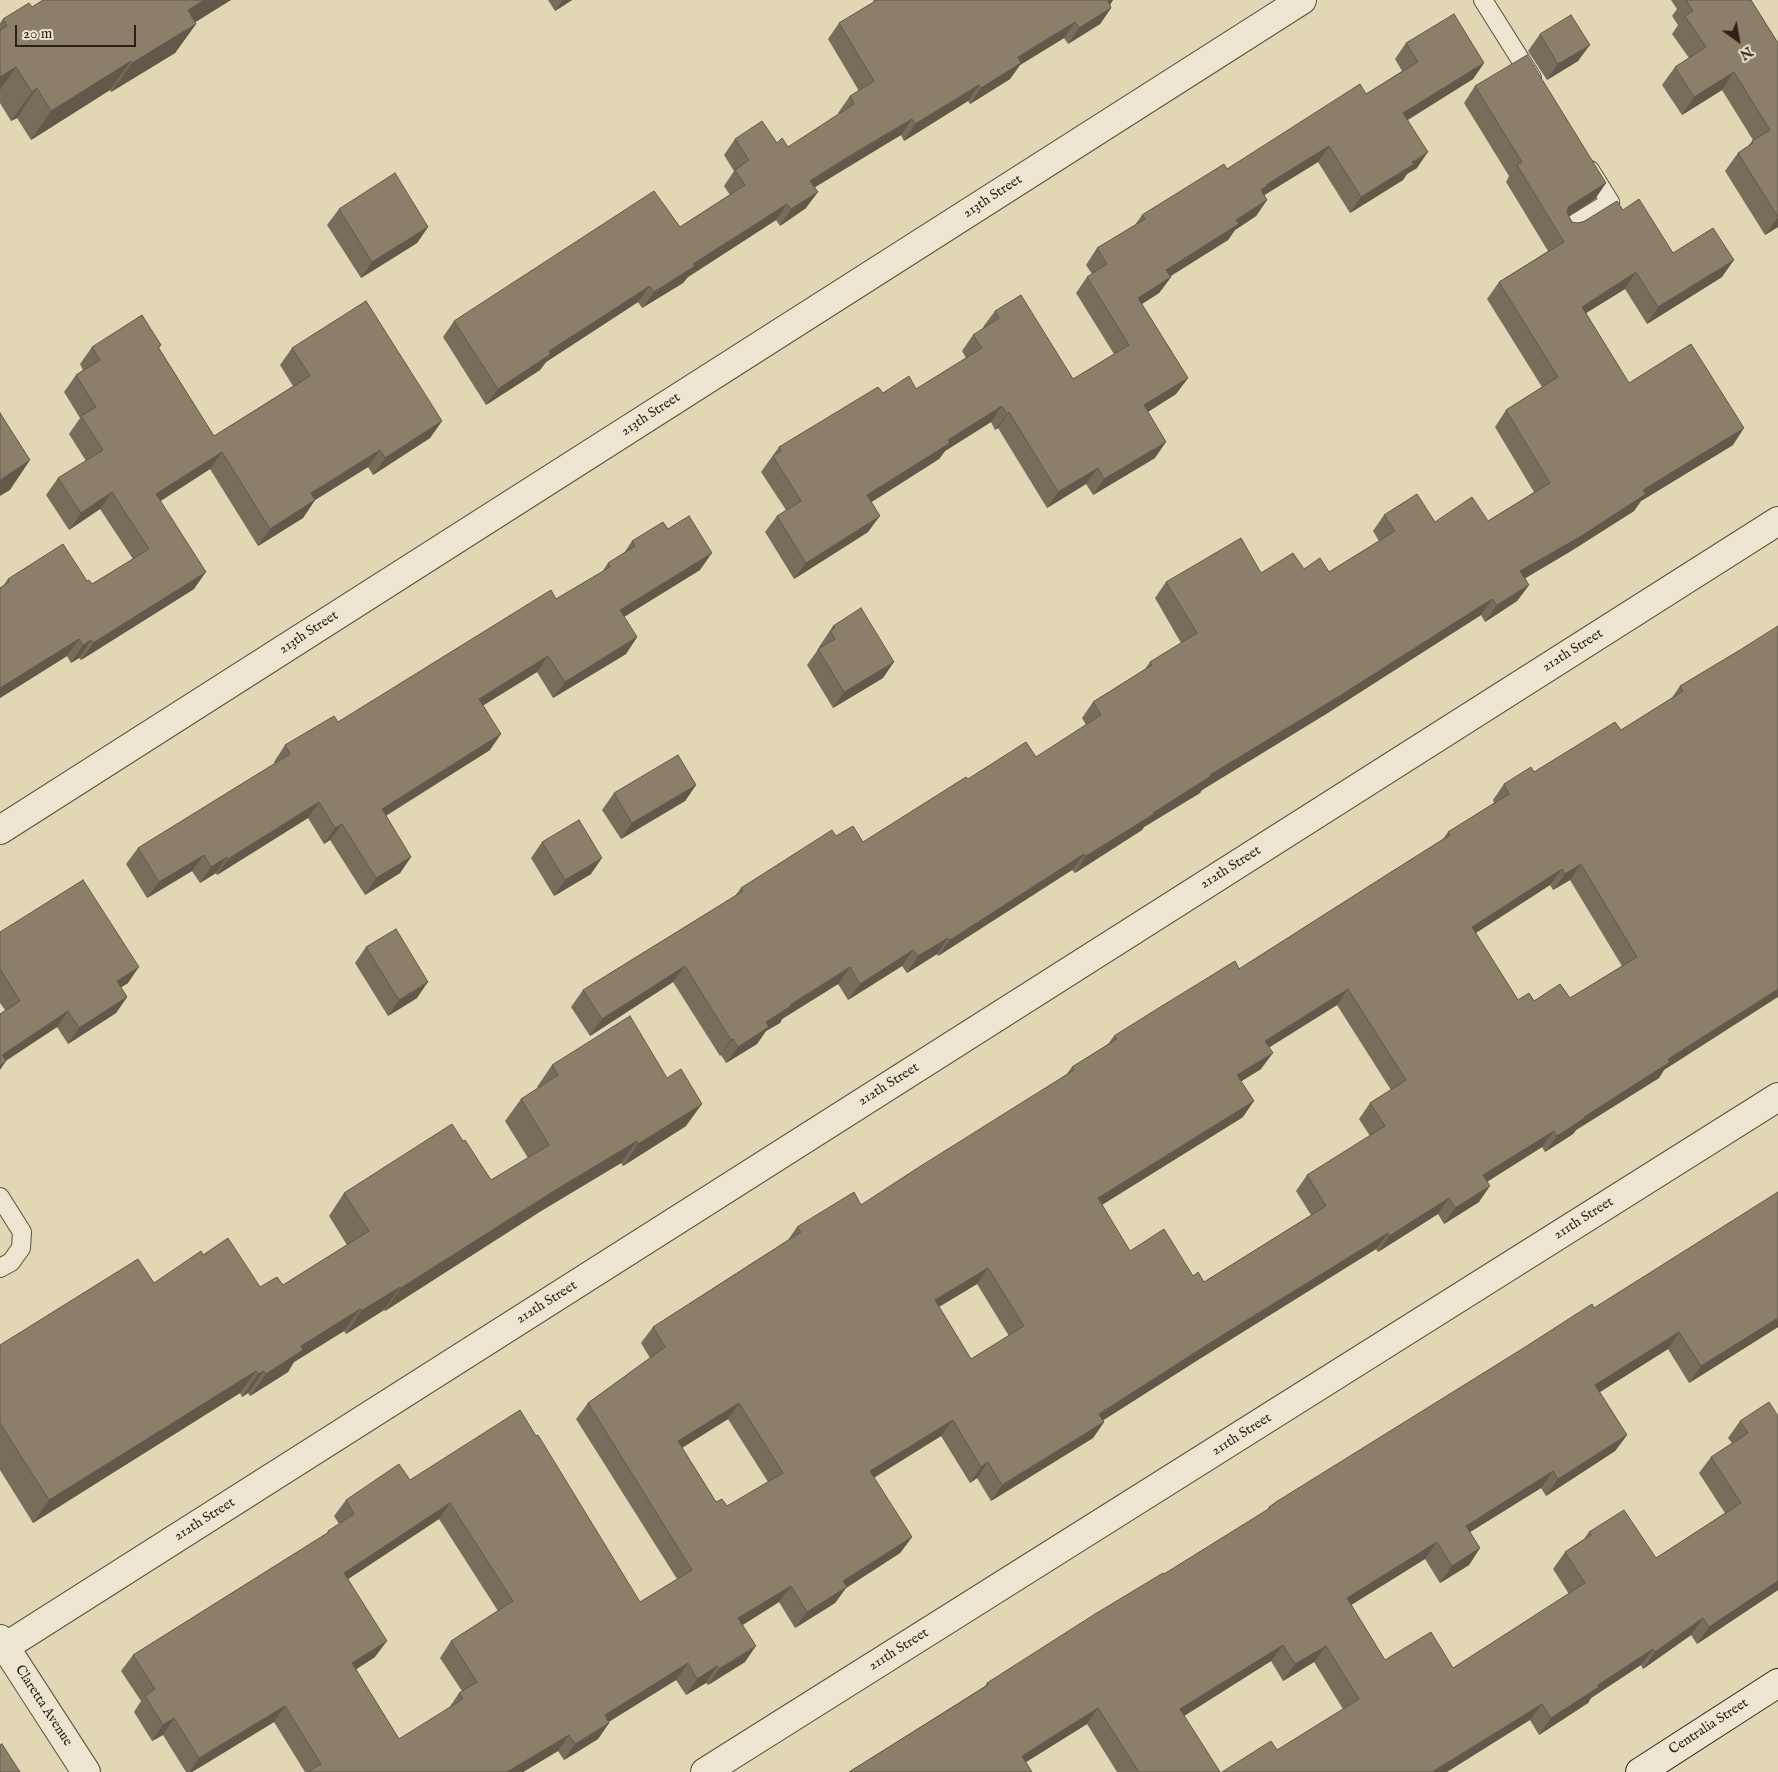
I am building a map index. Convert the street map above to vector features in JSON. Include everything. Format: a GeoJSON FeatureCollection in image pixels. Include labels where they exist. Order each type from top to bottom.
{"type":"FeatureCollection","features":[{"type":"Feature","properties":{"kind":"street","name":"213th Street"},"geometry":{"type":"LineString","coordinates":[[0,830],[1302,0]]}},
{"type":"Feature","properties":{"kind":"street","name":"212th Street"},"geometry":{"type":"LineString","coordinates":[[2,1645],[1778,521]]}},
{"type":"Feature","properties":{"kind":"street","name":"211th Street"},"geometry":{"type":"LineString","coordinates":[[705,1772],[1778,1097]]}},
{"type":"Feature","properties":{"kind":"street","name":"Claretta Avenue"},"geometry":{"type":"LineString","coordinates":[[2,1645],[86,1772]]}},
{"type":"Feature","properties":{"kind":"street","name":"Centralia Street"},"geometry":{"type":"LineString","coordinates":[[1640,1772],[1778,1683]]}},
{"type":"Feature","properties":{"kind":"lane"},"geometry":{"type":"LineString","coordinates":[[1483,0],[1541,92]]}},
{"type":"Feature","properties":{"kind":"lane"},"geometry":{"type":"LineString","coordinates":[[1566,229],[1610,202],[1583,160]]}},
{"type":"Feature","properties":{"kind":"lane"},"geometry":{"type":"LineString","coordinates":[[0,1197],[22,1232],[21,1248],[10,1262],[0,1268]]}},
{"type":"Feature","properties":{"kind":"building"},"geometry":{"type":"Polygon","coordinates":[[[43,0],[204,0],[188,10],[196,24],[132,63],[131,61],[51,111],[37,88],[32,92],[16,67],[0,77],[0,30],[7,26],[3,19],[29,3],[32,7],[43,0]]]}},
{"type":"Feature","properties":{"kind":"building"},"geometry":{"type":"Polygon","coordinates":[[[877,0],[1110,0],[1108,1],[1111,8],[1079,28],[1075,22],[1018,57],[1021,63],[981,88],[979,85],[915,124],[912,119],[849,156],[810,181],[818,192],[791,209],[787,204],[693,264],[695,266],[654,292],[650,286],[549,351],[551,354],[498,389],[454,321],[654,191],[680,227],[745,185],[735,170],[749,160],[735,139],[762,121],[777,143],[782,138],[788,147],[854,104],[850,96],[874,81],[839,23],[877,0]]]}},
{"type":"Feature","properties":{"kind":"building"},"geometry":{"type":"Polygon","coordinates":[[[1686,0],[1751,0],[1778,43],[1778,217],[1738,153],[1753,143],[1752,141],[1770,130],[1734,72],[1694,97],[1675,67],[1706,47],[1685,16],[1693,11],[1686,0]]]}},
{"type":"Feature","properties":{"kind":"building"},"geometry":{"type":"Polygon","coordinates":[[[1454,14],[1484,63],[1403,113],[1428,152],[1412,162],[1414,164],[1361,197],[1329,146],[1266,185],[1261,190],[1267,200],[1236,220],[1239,224],[1166,270],[1171,277],[1138,298],[1188,378],[1144,405],[1166,442],[1104,479],[1098,468],[1058,492],[1009,412],[1007,414],[1002,406],[948,440],[950,443],[867,495],[880,516],[806,563],[777,516],[801,501],[773,456],[781,451],[779,447],[878,387],[883,393],[909,376],[916,389],[982,348],[973,335],[999,318],[995,311],[1021,295],[1073,379],[1129,345],[1087,277],[1107,264],[1097,248],[1145,219],[1142,215],[1224,164],[1227,169],[1360,84],[1366,94],[1418,62],[1406,43],[1454,14]]]}},
{"type":"Feature","properties":{"kind":"building"},"geometry":{"type":"Polygon","coordinates":[[[1571,15],[1590,45],[1558,64],[1540,34],[1571,15]]]}},
{"type":"Feature","properties":{"kind":"building"},"geometry":{"type":"Polygon","coordinates":[[[1527,55],[1606,183],[1568,207],[1567,213],[1572,222],[1583,222],[1617,201],[1623,210],[1639,199],[1673,253],[1713,228],[1734,260],[1658,307],[1636,272],[1582,307],[1629,383],[1691,344],[1744,428],[1643,490],[1646,494],[1583,535],[1520,571],[1529,585],[1497,605],[1492,599],[1338,697],[1210,775],[1154,814],[1086,856],[1084,854],[950,940],[948,938],[918,956],[913,950],[860,984],[850,967],[766,1022],[769,1027],[738,1047],[733,1039],[731,1040],[685,966],[602,1019],[583,990],[743,891],[741,888],[832,830],[836,836],[853,826],[863,842],[966,777],[968,779],[1026,742],[1036,757],[1101,715],[1093,702],[1152,665],[1150,662],[1197,633],[1166,582],[1241,538],[1261,573],[1293,553],[1304,569],[1320,558],[1329,572],[1395,531],[1384,515],[1417,494],[1435,522],[1472,497],[1488,521],[1550,483],[1506,410],[1558,377],[1499,282],[1564,242],[1517,165],[1522,162],[1475,86],[1527,55]]]}},
{"type":"Feature","properties":{"kind":"building"},"geometry":{"type":"Polygon","coordinates":[[[395,173],[428,227],[372,262],[339,209],[395,173]]]}},
{"type":"Feature","properties":{"kind":"building"},"geometry":{"type":"Polygon","coordinates":[[[366,301],[442,421],[385,458],[380,450],[311,493],[315,500],[270,529],[222,452],[156,494],[206,572],[93,643],[91,640],[83,645],[79,639],[0,688],[0,588],[9,582],[8,579],[63,544],[87,581],[89,580],[92,584],[149,549],[112,492],[81,513],[58,478],[103,450],[81,416],[96,407],[76,375],[100,360],[92,347],[142,315],[161,345],[158,347],[214,436],[310,376],[292,348],[366,301]]]}},
{"type":"Feature","properties":{"kind":"building"},"geometry":{"type":"Polygon","coordinates":[[[0,413],[30,460],[0,480],[0,413]]]}},
{"type":"Feature","properties":{"kind":"building"},"geometry":{"type":"Polygon","coordinates":[[[689,516],[712,553],[620,610],[637,637],[565,682],[548,656],[479,699],[501,734],[382,809],[411,857],[376,878],[342,824],[335,828],[319,802],[228,859],[227,857],[211,867],[204,855],[159,882],[138,848],[290,754],[285,745],[334,716],[338,722],[551,590],[556,599],[610,567],[608,563],[635,546],[632,541],[663,522],[668,529],[689,516]]]}},
{"type":"Feature","properties":{"kind":"building"},"geometry":{"type":"Polygon","coordinates":[[[861,608],[894,662],[844,692],[818,649],[835,639],[830,631],[835,628],[833,626],[861,608]]]}},
{"type":"Feature","properties":{"kind":"building"},"geometry":{"type":"Polygon","coordinates":[[[1778,626],[1778,989],[1668,1059],[1670,1062],[1557,1136],[1554,1131],[1483,1175],[1490,1186],[1455,1208],[1449,1198],[1389,1236],[1388,1233],[1099,1414],[1104,1422],[1002,1485],[988,1462],[981,1467],[953,1420],[870,1471],[912,1537],[843,1581],[847,1587],[807,1612],[791,1586],[738,1618],[756,1646],[719,1669],[717,1666],[697,1679],[688,1663],[605,1715],[609,1723],[575,1744],[569,1735],[507,1772],[308,1772],[321,1764],[285,1706],[199,1758],[174,1718],[163,1725],[145,1696],[155,1689],[133,1655],[329,1532],[354,1514],[346,1500],[399,1464],[410,1480],[520,1410],[536,1436],[538,1435],[640,1602],[692,1570],[588,1403],[665,1347],[653,1327],[801,1232],[797,1227],[854,1192],[861,1205],[1074,1070],[1072,1067],[1117,1039],[1114,1036],[1235,961],[1239,969],[1450,835],[1448,832],[1509,794],[1504,784],[1531,767],[1534,772],[1615,722],[1621,730],[1683,691],[1680,686],[1778,626]],[[1581,864],[1565,874],[1562,869],[1472,927],[1518,1000],[1529,993],[1534,1001],[1560,984],[1570,998],[1637,957],[1581,864]],[[1348,989],[1265,1041],[1273,1053],[1237,1075],[1254,1101],[1098,1198],[1130,1251],[1164,1229],[1193,1276],[1198,1272],[1204,1282],[1326,1206],[1307,1175],[1385,1126],[1370,1103],[1406,1080],[1348,989]],[[988,1268],[935,1300],[971,1359],[1024,1326],[988,1268]],[[739,1403],[678,1441],[716,1502],[722,1499],[727,1506],[783,1473],[739,1403]],[[450,1503],[344,1573],[387,1641],[352,1663],[399,1739],[463,1699],[459,1693],[477,1682],[451,1641],[513,1601],[450,1503]]]}},
{"type":"Feature","properties":{"kind":"building"},"geometry":{"type":"Polygon","coordinates":[[[678,755],[696,785],[632,823],[614,793],[678,755]]]}},
{"type":"Feature","properties":{"kind":"building"},"geometry":{"type":"Polygon","coordinates":[[[579,820],[602,858],[565,880],[542,842],[579,820]]]}},
{"type":"Feature","properties":{"kind":"building"},"geometry":{"type":"Polygon","coordinates":[[[83,880],[139,967],[117,981],[127,997],[79,1028],[68,1011],[2,1055],[6,1061],[0,1065],[0,1014],[20,1001],[0,969],[0,932],[83,880]]]}},
{"type":"Feature","properties":{"kind":"building"},"geometry":{"type":"Polygon","coordinates":[[[396,929],[428,982],[399,1000],[366,947],[396,929]]]}},
{"type":"Feature","properties":{"kind":"building"},"geometry":{"type":"Polygon","coordinates":[[[630,1016],[667,1078],[681,1069],[702,1104],[638,1144],[637,1141],[557,1189],[401,1288],[361,1311],[360,1309],[301,1346],[303,1350],[266,1374],[264,1371],[258,1374],[256,1371],[49,1500],[0,1423],[0,1345],[138,1259],[154,1283],[201,1251],[203,1255],[228,1238],[260,1287],[277,1277],[283,1285],[369,1231],[344,1193],[452,1124],[463,1141],[465,1140],[491,1180],[549,1145],[521,1099],[558,1075],[552,1065],[630,1016]]]}},
{"type":"Feature","properties":{"kind":"building"},"geometry":{"type":"Polygon","coordinates":[[[1778,1192],[1778,1318],[1701,1366],[1679,1332],[1595,1385],[1627,1435],[1558,1479],[1553,1471],[1466,1526],[1480,1548],[1452,1566],[1437,1542],[1347,1598],[1385,1660],[1431,1632],[1453,1668],[1585,1583],[1565,1552],[1591,1535],[1589,1532],[1624,1510],[1656,1558],[1741,1503],[1711,1457],[1748,1433],[1740,1421],[1769,1402],[1778,1416],[1778,1581],[1709,1627],[1703,1618],[1655,1652],[1653,1649],[1551,1718],[1542,1704],[1432,1772],[1222,1772],[1271,1741],[1277,1750],[1359,1699],[1326,1646],[1295,1664],[1283,1645],[1180,1709],[1220,1772],[1139,1772],[1098,1708],[1022,1756],[1032,1772],[849,1772],[988,1685],[987,1683],[1095,1614],[1164,1574],[1270,1508],[1276,1502],[1592,1304],[1594,1308],[1778,1192]]]}},
{"type":"Feature","properties":{"kind":"building"},"geometry":{"type":"Polygon","coordinates":[[[2,1744],[20,1772],[0,1772],[0,1745],[2,1744]]]}}]}
